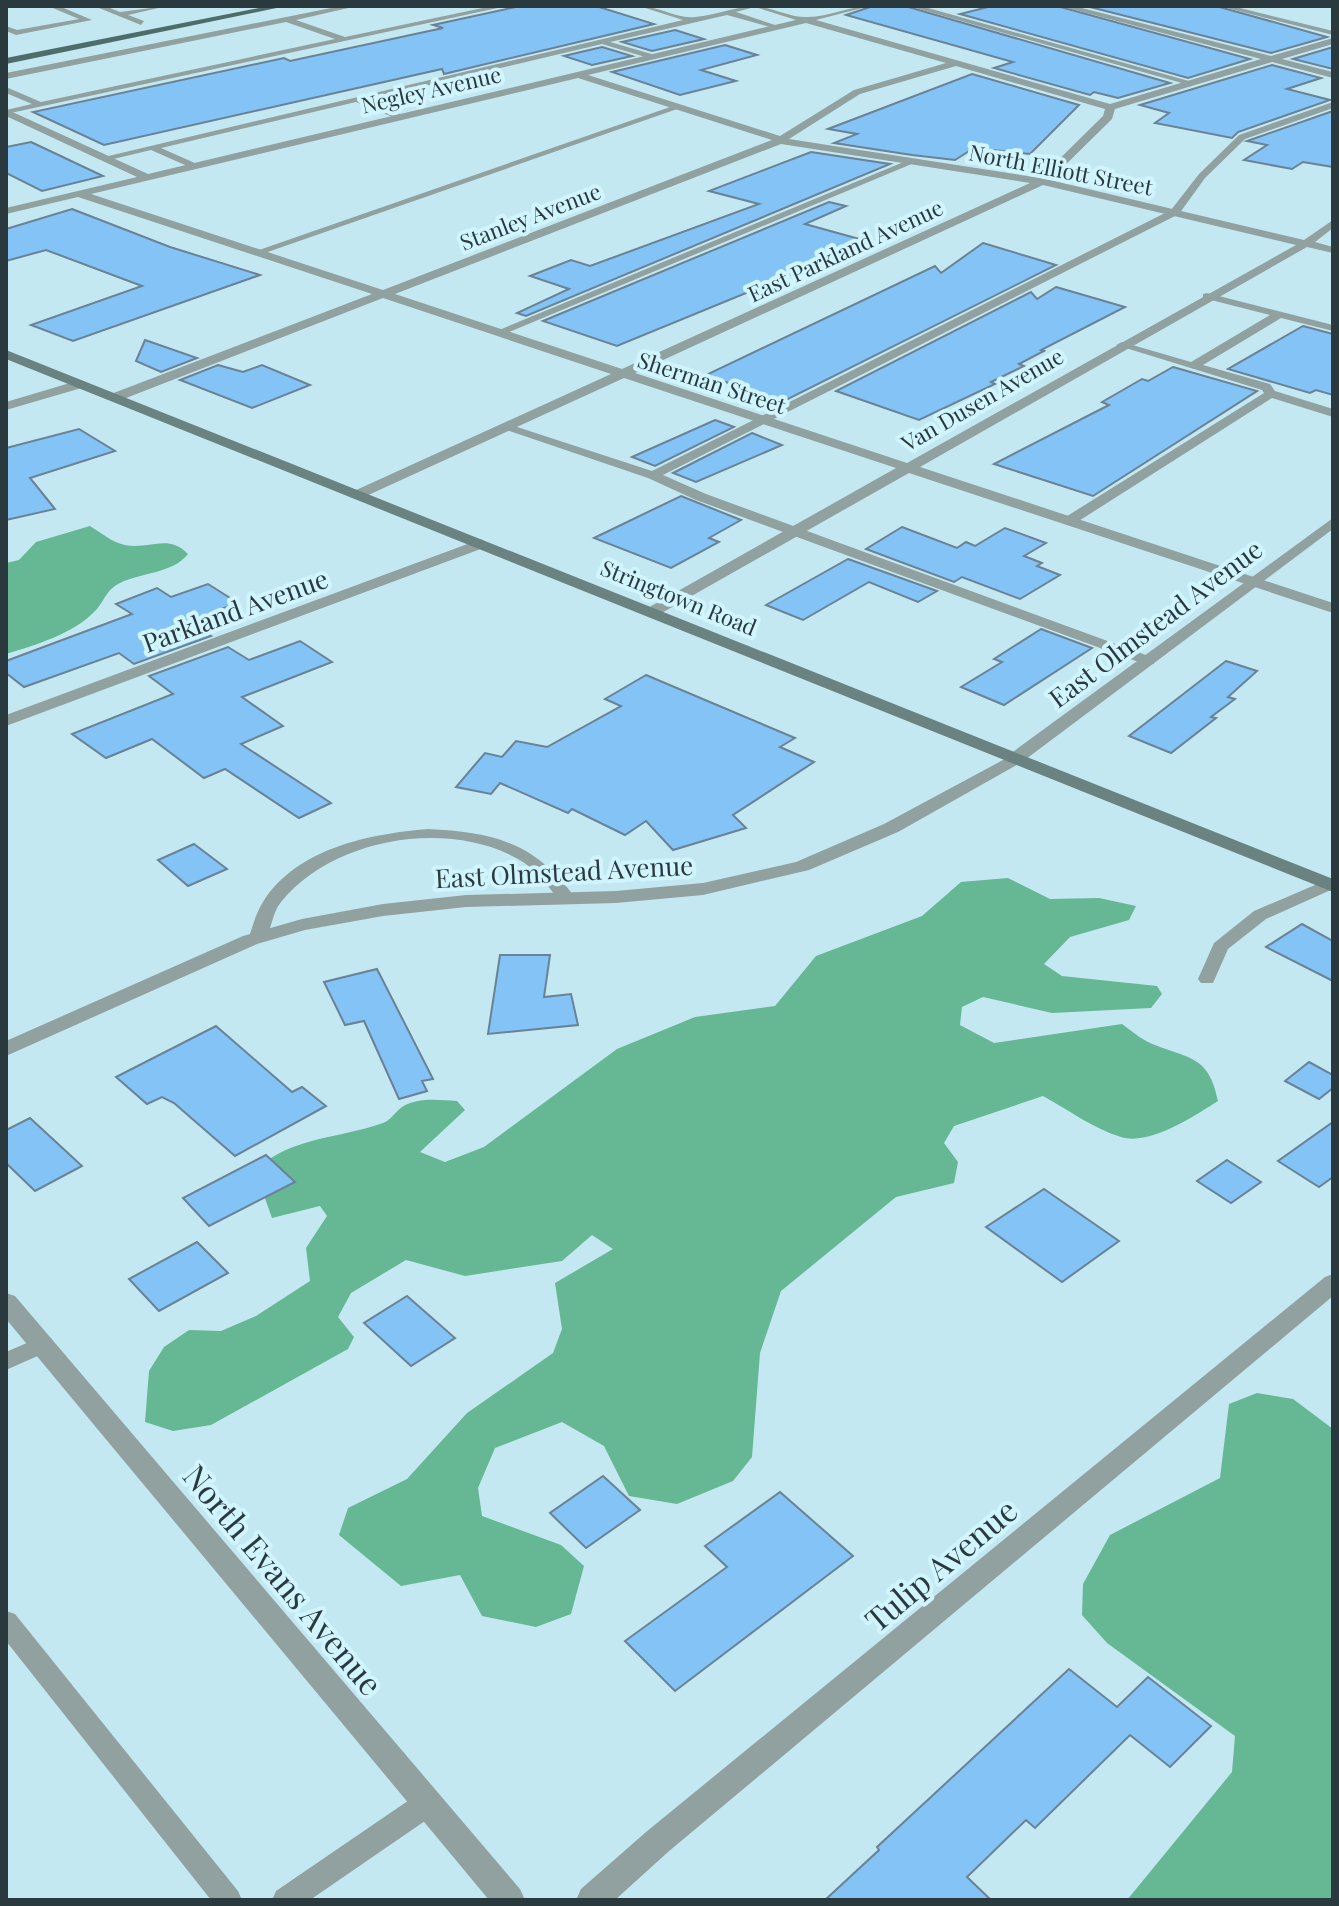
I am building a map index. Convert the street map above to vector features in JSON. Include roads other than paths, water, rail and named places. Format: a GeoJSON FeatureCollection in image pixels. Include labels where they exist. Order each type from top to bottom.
{"type":"FeatureCollection","features":[{"type":"Feature","properties":{"kind":"main road"},"geometry":{"type":"LineString","coordinates":[[6,49],[226,6]]}},
{"type":"Feature","properties":{"kind":"main road"},"geometry":{"type":"LineString","coordinates":[[6,61],[282,6]]}},
{"type":"Feature","properties":{"kind":"main road","name":"Stringtown Road"},"geometry":{"type":"LineString","coordinates":[[6,354],[1331,885]]}},
{"type":"Feature","properties":{"kind":"street"},"geometry":{"type":"LineString","coordinates":[[755,6],[1110,107],[1333,41]]}},
{"type":"Feature","properties":{"kind":"street","name":"Negley Avenue"},"geometry":{"type":"LineString","coordinates":[[6,211],[866,6]]}},
{"type":"Feature","properties":{"kind":"street"},"geometry":{"type":"LineString","coordinates":[[1064,6],[1333,75]]}},
{"type":"Feature","properties":{"kind":"street","name":"Stanley Avenue"},"geometry":{"type":"LineString","coordinates":[[116,397],[779,140],[857,92],[953,64]]}},
{"type":"Feature","properties":{"kind":"street","name":"North Elliott Street"},"geometry":{"type":"LineString","coordinates":[[579,75],[779,140],[1042,182],[1333,250]]}},
{"type":"Feature","properties":{"kind":"street","name":"East Parkland Avenue"},"geometry":{"type":"LineString","coordinates":[[359,494],[1042,182],[1108,117],[1110,107]]}},
{"type":"Feature","properties":{"kind":"street"},"geometry":{"type":"LineString","coordinates":[[6,112],[146,177]]}},
{"type":"Feature","properties":{"kind":"street","name":"Sherman Street"},"geometry":{"type":"LineString","coordinates":[[80,194],[911,466],[1333,608]]}},
{"type":"Feature","properties":{"kind":"street","name":"Van Dusen Avenue"},"geometry":{"type":"LineString","coordinates":[[652,612],[1207,296],[1305,244],[1333,223]]}},
{"type":"Feature","properties":{"kind":"street"},"geometry":{"type":"LineString","coordinates":[[6,406],[80,384]]}},
{"type":"Feature","properties":{"kind":"street","name":"East Olmstead Avenue"},"geometry":{"type":"LineString","coordinates":[[6,1049],[258,937],[383,910],[466,901],[567,899],[703,889],[802,866],[891,828],[1016,758],[1333,522]]}},
{"type":"Feature","properties":{"kind":"street","name":"Parkland Avenue"},"geometry":{"type":"LineString","coordinates":[[6,721],[481,544]]}},
{"type":"Feature","properties":{"kind":"street","name":"Tulip Avenue"},"geometry":{"type":"LineString","coordinates":[[592,1900],[657,1842],[1333,1283]]}},
{"type":"Feature","properties":{"kind":"street","name":"North Evans Avenue"},"geometry":{"type":"LineString","coordinates":[[6,1302],[509,1900]]}},
{"type":"Feature","properties":{"kind":"lane"},"geometry":{"type":"LineString","coordinates":[[6,35],[88,20],[52,6]]}},
{"type":"Feature","properties":{"kind":"lane"},"geometry":{"type":"LineString","coordinates":[[98,6],[141,23]]}},
{"type":"Feature","properties":{"kind":"lane"},"geometry":{"type":"LineString","coordinates":[[120,15],[163,6]]}},
{"type":"Feature","properties":{"kind":"lane"},"geometry":{"type":"LineString","coordinates":[[6,76],[353,6]]}},
{"type":"Feature","properties":{"kind":"lane"},"geometry":{"type":"LineString","coordinates":[[6,112],[503,6]]}},
{"type":"Feature","properties":{"kind":"lane"},"geometry":{"type":"LineString","coordinates":[[643,6],[691,20]]}},
{"type":"Feature","properties":{"kind":"lane"},"geometry":{"type":"LineString","coordinates":[[105,158],[755,6]]}},
{"type":"Feature","properties":{"kind":"lane"},"geometry":{"type":"LineString","coordinates":[[912,6],[1192,83]]}},
{"type":"Feature","properties":{"kind":"lane"},"geometry":{"type":"LineString","coordinates":[[1223,6],[1333,33]]}},
{"type":"Feature","properties":{"kind":"lane"},"geometry":{"type":"LineString","coordinates":[[261,10],[344,40]]}},
{"type":"Feature","properties":{"kind":"lane"},"geometry":{"type":"LineString","coordinates":[[728,12],[777,27]]}},
{"type":"Feature","properties":{"kind":"lane"},"geometry":{"type":"LineString","coordinates":[[240,14],[280,29]]}},
{"type":"Feature","properties":{"kind":"lane"},"geometry":{"type":"LineString","coordinates":[[19,21],[39,29]]}},
{"type":"Feature","properties":{"kind":"lane"},"geometry":{"type":"LineString","coordinates":[[6,28],[16,33]]}},
{"type":"Feature","properties":{"kind":"lane"},"geometry":{"type":"LineString","coordinates":[[308,40],[322,45]]}},
{"type":"Feature","properties":{"kind":"lane"},"geometry":{"type":"LineString","coordinates":[[601,42],[652,57]]}},
{"type":"Feature","properties":{"kind":"lane"},"geometry":{"type":"LineString","coordinates":[[6,90],[41,105]]}},
{"type":"Feature","properties":{"kind":"lane"},"geometry":{"type":"LineString","coordinates":[[357,99],[400,117]]}},
{"type":"Feature","properties":{"kind":"lane"},"geometry":{"type":"LineString","coordinates":[[653,475],[692,452],[765,420],[1175,212],[1217,159],[1242,137],[1333,105]]}},
{"type":"Feature","properties":{"kind":"lane"},"geometry":{"type":"LineString","coordinates":[[258,252],[676,108]]}},
{"type":"Feature","properties":{"kind":"lane"},"geometry":{"type":"LineString","coordinates":[[152,147],[194,166]]}},
{"type":"Feature","properties":{"kind":"lane"},"geometry":{"type":"LineString","coordinates":[[498,333],[909,163]]}},
{"type":"Feature","properties":{"kind":"lane"},"geometry":{"type":"LineString","coordinates":[[1207,296],[1333,328]]}},
{"type":"Feature","properties":{"kind":"lane"},"geometry":{"type":"LineString","coordinates":[[1194,365],[1279,314]]}},
{"type":"Feature","properties":{"kind":"lane"},"geometry":{"type":"LineString","coordinates":[[1122,345],[1266,387],[1271,394],[1333,413]]}},
{"type":"Feature","properties":{"kind":"lane"},"geometry":{"type":"LineString","coordinates":[[1069,521],[1216,425],[1271,394]]}},
{"type":"Feature","properties":{"kind":"lane"},"geometry":{"type":"LineString","coordinates":[[507,428],[653,475],[1149,661]]}},
{"type":"Feature","properties":{"kind":"lane"},"geometry":{"type":"LineString","coordinates":[[258,937],[272,901],[307,868],[339,852],[377,840],[415,835],[468,836],[523,854],[547,873],[567,899]]}},
{"type":"Feature","properties":{"kind":"lane"},"geometry":{"type":"LineString","coordinates":[[1207,979],[1220,947],[1260,915],[1331,885]]}},
{"type":"Feature","properties":{"kind":"lane"},"geometry":{"type":"LineString","coordinates":[[6,1362],[43,1344]]}},
{"type":"Feature","properties":{"kind":"lane"},"geometry":{"type":"LineString","coordinates":[[6,1622],[228,1900]]}},
{"type":"Feature","properties":{"kind":"lane"},"geometry":{"type":"LineString","coordinates":[[286,1900],[428,1803]]}}]}
